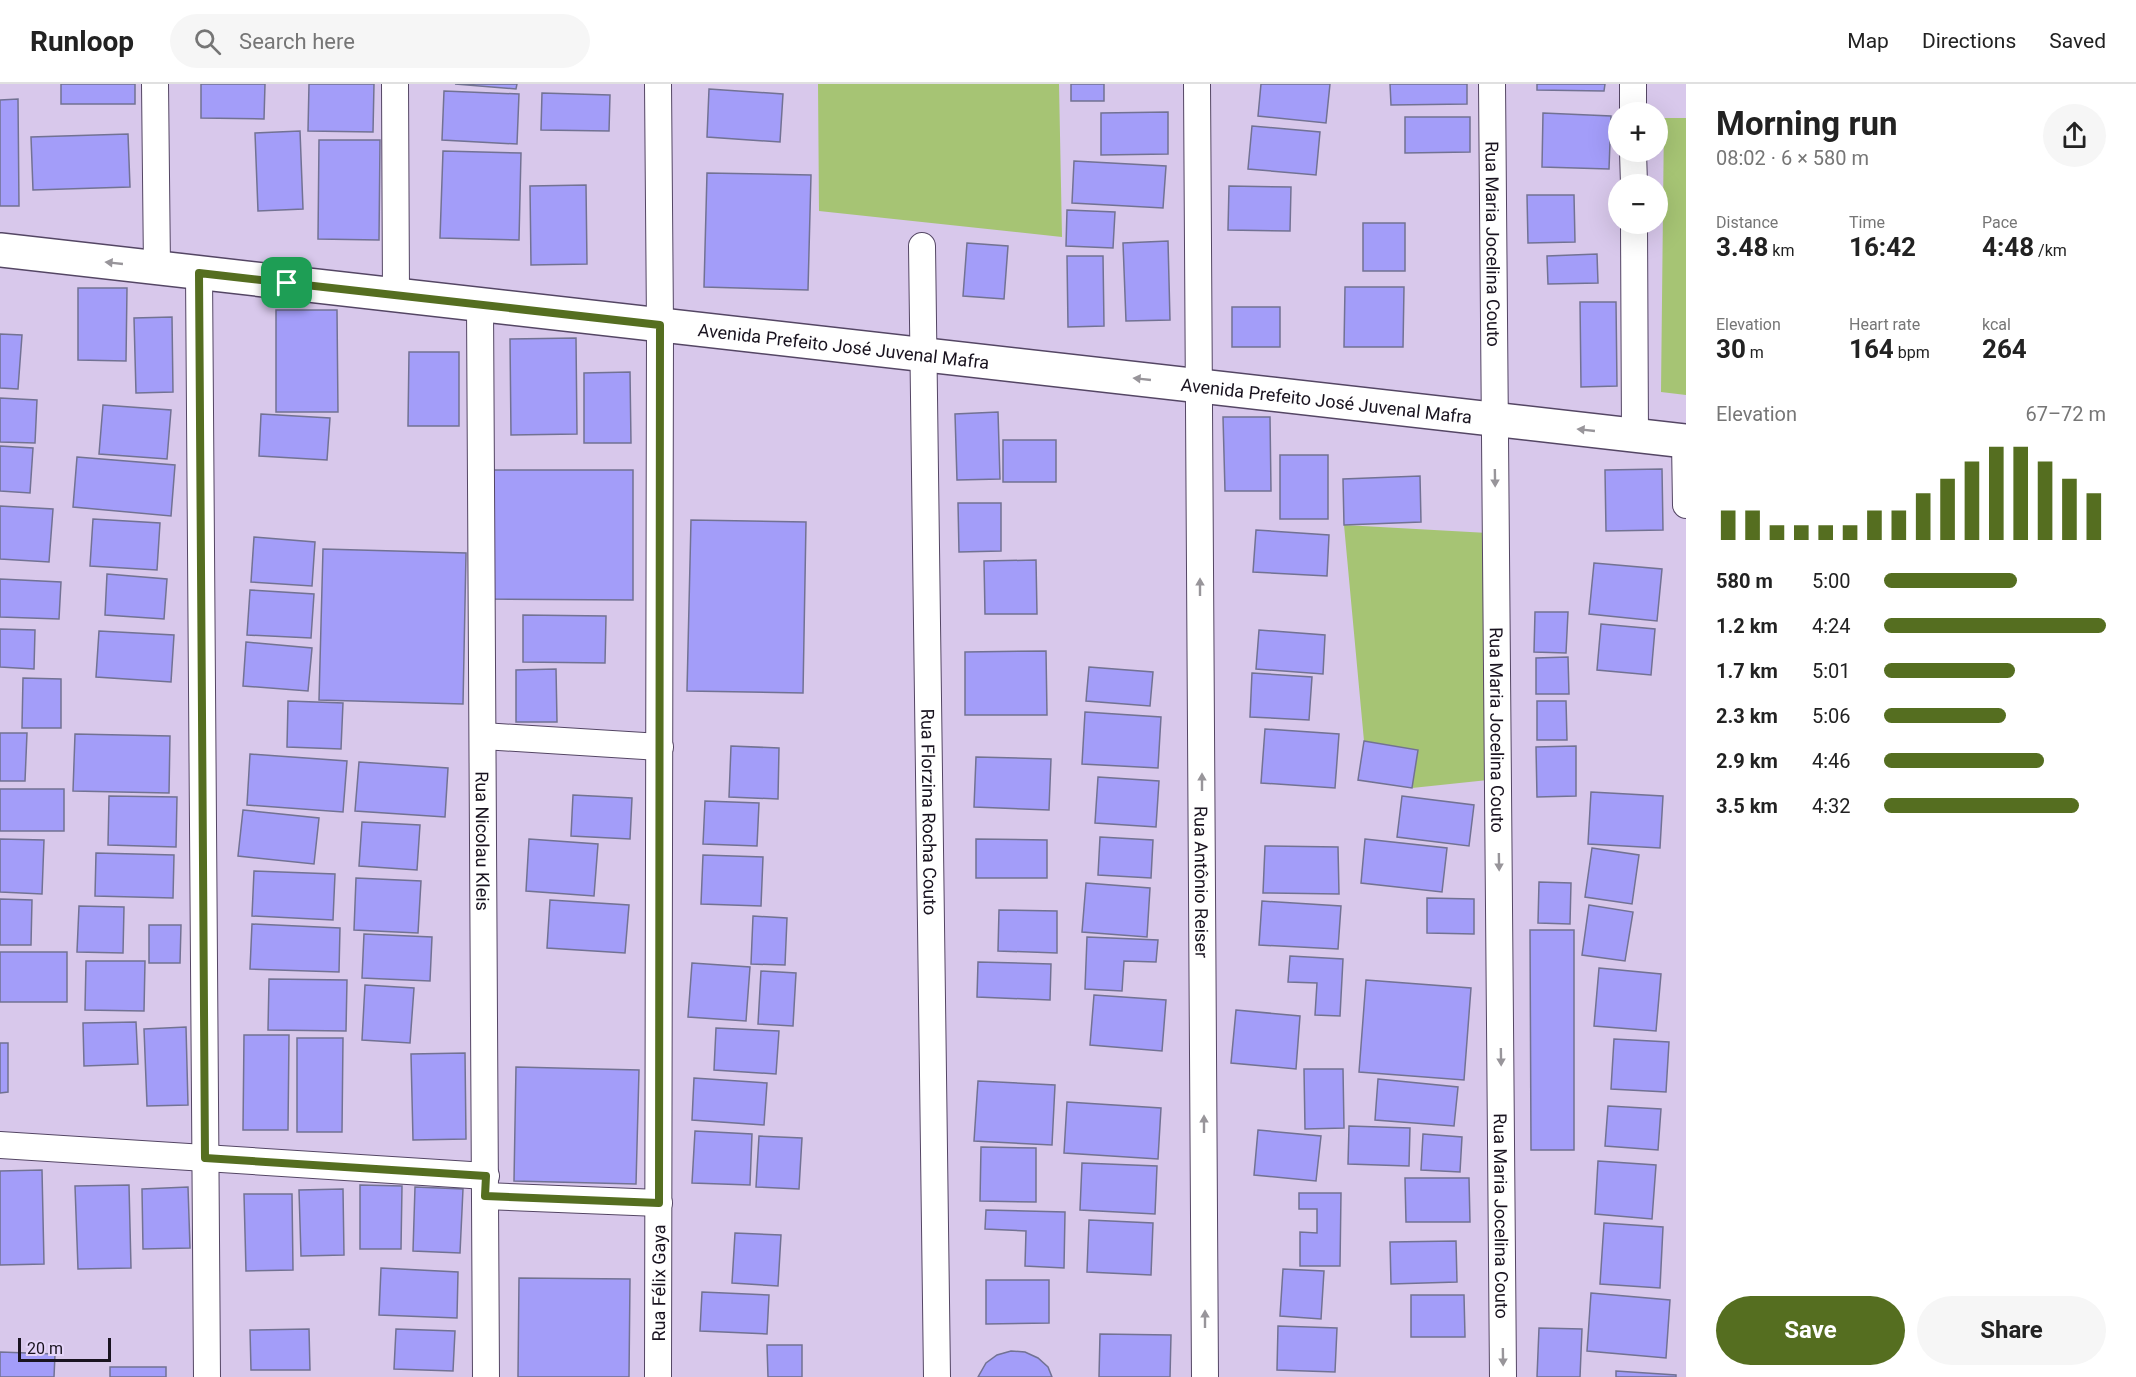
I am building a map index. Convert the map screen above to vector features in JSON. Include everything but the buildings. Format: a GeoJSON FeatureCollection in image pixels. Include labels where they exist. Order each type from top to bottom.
{"type":"FeatureCollection","features":[{"type":"Feature","properties":{"kind":"main road","name":"Avenida Prefeito José Juvenal Mafra"},"geometry":{"type":"LineString","coordinates":[[0,250],[1685,441]]}},
{"type":"Feature","properties":{"kind":"street"},"geometry":{"type":"LineString","coordinates":[[155,84],[157,268]]}},
{"type":"Feature","properties":{"kind":"street"},"geometry":{"type":"LineString","coordinates":[[395,84],[396,295]]}},
{"type":"Feature","properties":{"kind":"street","name":"Rua Félix Gaya"},"geometry":{"type":"LineString","coordinates":[[658,84],[660,325],[658,1377]]}},
{"type":"Feature","properties":{"kind":"street","name":"Rua Antônio Reiser"},"geometry":{"type":"LineString","coordinates":[[1197,84],[1205,1377]]}},
{"type":"Feature","properties":{"kind":"street","name":"Rua Maria Jocelina Couto"},"geometry":{"type":"LineString","coordinates":[[1492,84],[1503,1377]]}},
{"type":"Feature","properties":{"kind":"street"},"geometry":{"type":"LineString","coordinates":[[1633,84],[1633,102]]}},
{"type":"Feature","properties":{"kind":"street"},"geometry":{"type":"LineString","coordinates":[[1634,234],[1635,435]]}},
{"type":"Feature","properties":{"kind":"street","name":"Rua Florzina Rocha Couto"},"geometry":{"type":"LineString","coordinates":[[922,246],[937,1377]]}},
{"type":"Feature","properties":{"kind":"street"},"geometry":{"type":"LineString","coordinates":[[199,273],[207,1377]]}},
{"type":"Feature","properties":{"kind":"street","name":"Rua Nicolau Kleis"},"geometry":{"type":"LineString","coordinates":[[480,305],[486,1377]]}},
{"type":"Feature","properties":{"kind":"street"},"geometry":{"type":"LineString","coordinates":[[1685,441],[1686,505]]}},
{"type":"Feature","properties":{"kind":"street"},"geometry":{"type":"LineString","coordinates":[[483,736],[660,747]]}},
{"type":"Feature","properties":{"kind":"street"},"geometry":{"type":"LineString","coordinates":[[0,1145],[205,1158],[659,1203]]}},
{"type":"Feature","properties":{"kind":"green space"},"geometry":{"type":"Polygon","coordinates":[[[818,84],[1059,84],[1062,237],[819,211],[818,84]]]}},
{"type":"Feature","properties":{"kind":"green space"},"geometry":{"type":"Polygon","coordinates":[[[1668,118],[1686,118],[1686,395],[1661,392],[1663,234],[1668,234],[1668,174],[1663,174],[1664,162],[1668,162],[1668,118]]]}},
{"type":"Feature","properties":{"kind":"green space"},"geometry":{"type":"Polygon","coordinates":[[[1344,525],[1488,533],[1488,780],[1412,788],[1417,750],[1364,741],[1344,525]]]}},
{"type":"Feature","properties":{"kind":"route"},"geometry":{"type":"LineString","coordinates":[[199,273],[287,283],[660,325],[659,1203],[485,1196],[486,1176],[205,1158],[199,273]]}}]}
